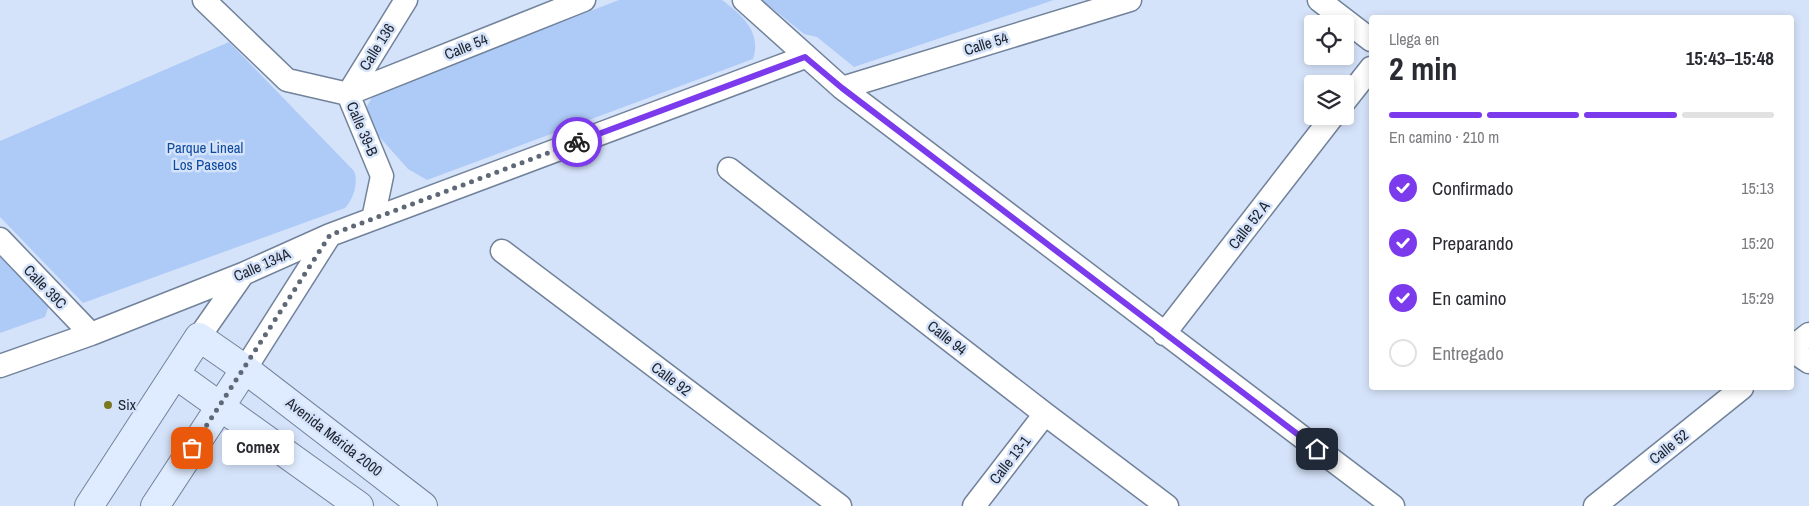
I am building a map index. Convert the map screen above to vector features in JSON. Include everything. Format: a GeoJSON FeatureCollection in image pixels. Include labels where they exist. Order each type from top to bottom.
{"type":"FeatureCollection","features":[{"type":"Feature","properties":{"kind":"main road","name":"Avenida Mérida 2000"},"geometry":{"type":"LineString","coordinates":[[200,337],[245,369],[423,506]]}},
{"type":"Feature","properties":{"kind":"main road"},"geometry":{"type":"LineString","coordinates":[[89,506],[200,337]]}},
{"type":"Feature","properties":{"kind":"main road"},"geometry":{"type":"LineString","coordinates":[[155,506],[245,369]]}},
{"type":"Feature","properties":{"kind":"main road"},"geometry":{"type":"LineString","coordinates":[[175,374],[221,405],[359,506]]}},
{"type":"Feature","properties":{"kind":"street","name":"Calle 39-B"},"geometry":{"type":"LineString","coordinates":[[204,0],[287,80],[348,94],[382,176],[373,219]]}},
{"type":"Feature","properties":{"kind":"street","name":"Calle 136"},"geometry":{"type":"LineString","coordinates":[[348,94],[406,0]]}},
{"type":"Feature","properties":{"kind":"street","name":"Calle 54"},"geometry":{"type":"LineString","coordinates":[[348,94],[584,0]]}},
{"type":"Feature","properties":{"kind":"street"},"geometry":{"type":"LineString","coordinates":[[744,0],[805,57],[842,88],[1393,506]]}},
{"type":"Feature","properties":{"kind":"street","name":"Calle 54"},"geometry":{"type":"LineString","coordinates":[[842,88],[1130,0]]}},
{"type":"Feature","properties":{"kind":"street"},"geometry":{"type":"LineString","coordinates":[[1319,0],[1369,38]]}},
{"type":"Feature","properties":{"kind":"street","name":"Calle 134A"},"geometry":{"type":"LineString","coordinates":[[0,366],[91,334],[243,274],[330,235],[805,57]]}},
{"type":"Feature","properties":{"kind":"street"},"geometry":{"type":"LineString","coordinates":[[1354,90],[1369,71]]}},
{"type":"Feature","properties":{"kind":"street","name":"Calle 52 A"},"geometry":{"type":"LineString","coordinates":[[1164,334],[1326,125]]}},
{"type":"Feature","properties":{"kind":"street","name":"Calle 94"},"geometry":{"type":"LineString","coordinates":[[729,169],[1166,506]]}},
{"type":"Feature","properties":{"kind":"street"},"geometry":{"type":"LineString","coordinates":[[245,369],[330,235]]}},
{"type":"Feature","properties":{"kind":"street","name":"Calle 39C"},"geometry":{"type":"LineString","coordinates":[[0,239],[91,334]]}},
{"type":"Feature","properties":{"kind":"street","name":"Calle 92"},"geometry":{"type":"LineString","coordinates":[[502,252],[840,506]]}},
{"type":"Feature","properties":{"kind":"street"},"geometry":{"type":"LineString","coordinates":[[200,337],[243,274]]}},
{"type":"Feature","properties":{"kind":"street"},"geometry":{"type":"LineString","coordinates":[[1794,346],[1809,334]]}},
{"type":"Feature","properties":{"kind":"street"},"geometry":{"type":"LineString","coordinates":[[1794,351],[1809,362]]}},
{"type":"Feature","properties":{"kind":"street","name":"Calle 52"},"geometry":{"type":"LineString","coordinates":[[1595,506],[1740,390]]}},
{"type":"Feature","properties":{"kind":"street","name":"Calle 13-1"},"geometry":{"type":"LineString","coordinates":[[974,506],[1045,414]]}},
{"type":"Feature","properties":{"kind":"green space"},"geometry":{"type":"Polygon","coordinates":[[[619,0],[722,0],[743,18],[752,32],[755,41],[753,59],[427,180],[408,169],[367,123],[367,106],[374,94],[619,0]]]}},
{"type":"Feature","properties":{"kind":"green space"},"geometry":{"type":"Polygon","coordinates":[[[762,0],[1054,0],[854,67],[817,37],[804,34],[762,0]]]}},
{"type":"Feature","properties":{"kind":"green space","name":"Parque Lineal Los Paseos"},"geometry":{"type":"Polygon","coordinates":[[[229,42],[354,171],[356,180],[350,200],[345,208],[83,303],[0,217],[0,141],[229,42]]]}},
{"type":"Feature","properties":{"kind":"green space"},"geometry":{"type":"Polygon","coordinates":[[[0,250],[49,305],[45,317],[0,333],[0,250]]]}},
{"type":"Feature","properties":{"kind":"way so far"},"geometry":{"type":"LineString","coordinates":[[192,448],[330,235],[577,142]]}},
{"type":"Feature","properties":{"kind":"place","name":"Six"},"geometry":{"type":"Point","coordinates":[108,405]}},
{"type":"Feature","properties":{"kind":"place","name":"Comex"},"geometry":{"type":"Point","coordinates":[192,448]}},
{"type":"Feature","properties":{"kind":"route"},"geometry":{"type":"LineString","coordinates":[[577,142],[805,57],[842,88],[1317,449]]}}]}
